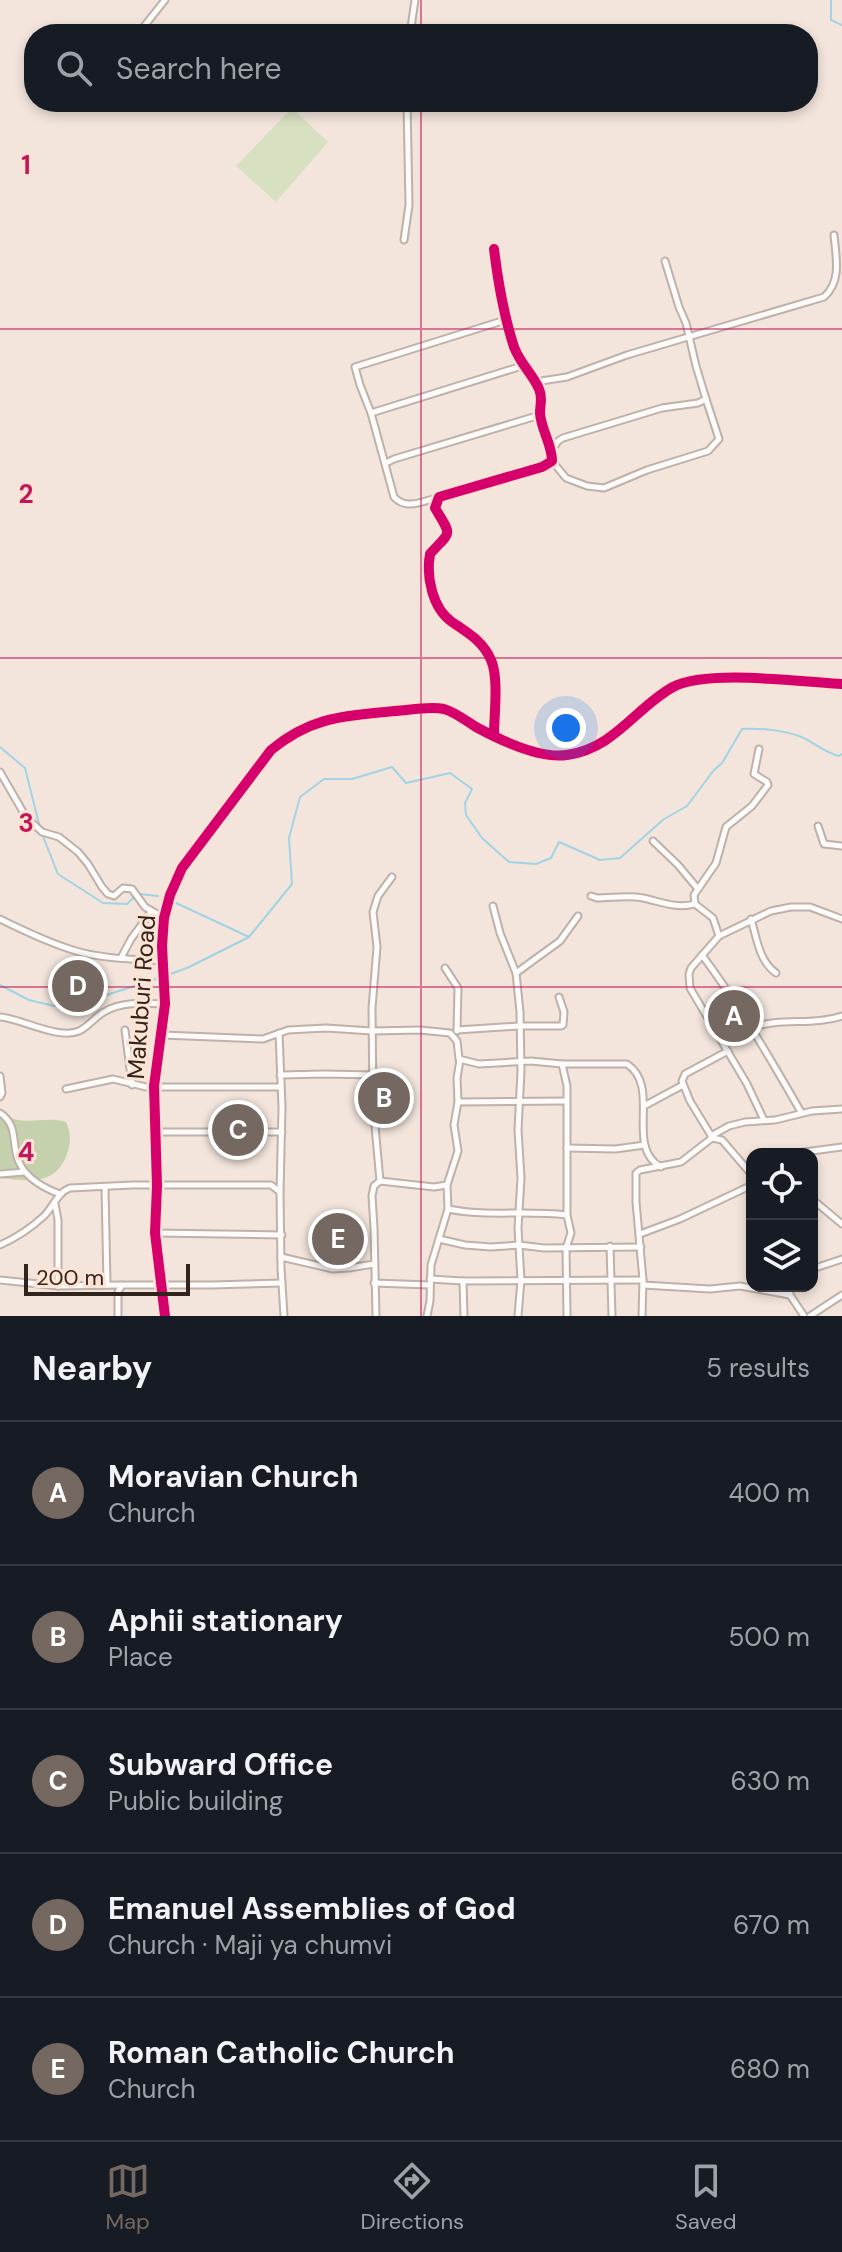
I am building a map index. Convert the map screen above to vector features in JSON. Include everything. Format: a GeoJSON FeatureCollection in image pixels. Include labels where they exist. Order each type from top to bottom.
{"type":"FeatureCollection","features":[{"type":"Feature","properties":{"kind":"street"},"geometry":{"type":"LineString","coordinates":[[146,24],[165,0]]}},
{"type":"Feature","properties":{"kind":"street"},"geometry":{"type":"LineString","coordinates":[[411,24],[415,0]]}},
{"type":"Feature","properties":{"kind":"street"},"geometry":{"type":"LineString","coordinates":[[404,240],[409,205],[407,112]]}},
{"type":"Feature","properties":{"kind":"street"},"geometry":{"type":"LineString","coordinates":[[535,382],[567,377],[627,355],[824,297],[837,278],[834,235]]}},
{"type":"Feature","properties":{"kind":"street"},"geometry":{"type":"LineString","coordinates":[[494,249],[514,345],[522,366],[535,382],[542,398],[540,415],[552,451],[552,461],[566,478],[604,488],[647,470],[708,451],[719,439],[665,261]]}},
{"type":"Feature","properties":{"kind":"street"},"geometry":{"type":"LineString","coordinates":[[506,311],[499,322],[355,367],[394,497],[406,505],[542,467],[552,461]]}},
{"type":"Feature","properties":{"kind":"street"},"geometry":{"type":"LineString","coordinates":[[371,413],[522,366]]}},
{"type":"Feature","properties":{"kind":"street"},"geometry":{"type":"LineString","coordinates":[[552,451],[563,438],[662,408],[706,399]]}},
{"type":"Feature","properties":{"kind":"street"},"geometry":{"type":"LineString","coordinates":[[386,463],[540,415]]}},
{"type":"Feature","properties":{"kind":"street"},"geometry":{"type":"LineString","coordinates":[[439,497],[435,508],[448,529],[448,535],[430,554],[433,594],[441,612],[471,634],[490,657],[494,667],[494,735]]}},
{"type":"Feature","properties":{"kind":"street","name":"Makuburi Road"},"geometry":{"type":"LineString","coordinates":[[165,1316],[155,1233],[154,1086],[165,1004],[164,918],[182,868],[271,750],[288,735],[323,720],[340,716],[442,709],[527,750],[566,755],[587,750],[606,740],[672,688],[685,683],[750,678],[842,684]]}},
{"type":"Feature","properties":{"kind":"street"},"geometry":{"type":"LineString","coordinates":[[719,936],[713,918],[695,904],[694,895],[716,863],[726,827],[752,806],[768,785],[754,774],[759,749]]}},
{"type":"Feature","properties":{"kind":"street"},"geometry":{"type":"LineString","coordinates":[[0,772],[23,813],[38,830],[59,837],[78,852],[108,894],[114,896],[123,888],[132,889],[151,912],[164,918]]}},
{"type":"Feature","properties":{"kind":"street"},"geometry":{"type":"LineString","coordinates":[[818,826],[824,844],[842,846]]}},
{"type":"Feature","properties":{"kind":"street"},"geometry":{"type":"LineString","coordinates":[[653,841],[698,889]]}},
{"type":"Feature","properties":{"kind":"street"},"geometry":{"type":"LineString","coordinates":[[380,1181],[374,1124],[372,1031],[377,958],[373,912],[378,896],[392,877]]}},
{"type":"Feature","properties":{"kind":"street"},"geometry":{"type":"LineString","coordinates":[[591,896],[642,898],[685,907],[695,904]]}},
{"type":"Feature","properties":{"kind":"street"},"geometry":{"type":"LineString","coordinates":[[493,906],[516,973],[520,1012],[521,1280],[518,1316]]}},
{"type":"Feature","properties":{"kind":"street"},"geometry":{"type":"LineString","coordinates":[[764,1120],[747,1084],[690,988],[691,968],[719,936],[779,909],[818,909],[842,919]]}},
{"type":"Feature","properties":{"kind":"street"},"geometry":{"type":"LineString","coordinates":[[121,958],[151,912]]}},
{"type":"Feature","properties":{"kind":"street"},"geometry":{"type":"LineString","coordinates":[[516,973],[560,941],[578,916]]}},
{"type":"Feature","properties":{"kind":"street"},"geometry":{"type":"LineString","coordinates":[[0,919],[77,951],[163,961]]}},
{"type":"Feature","properties":{"kind":"street"},"geometry":{"type":"LineString","coordinates":[[751,919],[763,960],[776,973]]}},
{"type":"Feature","properties":{"kind":"street"},"geometry":{"type":"LineString","coordinates":[[702,955],[729,991],[801,1112]]}},
{"type":"Feature","properties":{"kind":"street"},"geometry":{"type":"LineString","coordinates":[[427,1316],[432,1259],[448,1209],[447,1185],[458,1151],[454,1125],[460,1060],[457,1041],[458,988],[445,968]]}},
{"type":"Feature","properties":{"kind":"street"},"geometry":{"type":"LineString","coordinates":[[457,1030],[562,1026],[564,1012],[559,997]]}},
{"type":"Feature","properties":{"kind":"street"},"geometry":{"type":"LineString","coordinates":[[0,1017],[42,1029],[73,1032],[80,1031],[110,1008],[141,1003],[165,1004]]}},
{"type":"Feature","properties":{"kind":"street"},"geometry":{"type":"LineString","coordinates":[[751,1028],[766,1022],[842,1016]]}},
{"type":"Feature","properties":{"kind":"street"},"geometry":{"type":"LineString","coordinates":[[162,1035],[263,1039],[288,1030],[326,1028],[420,1030],[450,1033],[457,1041]]}},
{"type":"Feature","properties":{"kind":"street"},"geometry":{"type":"LineString","coordinates":[[125,1030],[132,1085]]}},
{"type":"Feature","properties":{"kind":"street"},"geometry":{"type":"LineString","coordinates":[[279,1033],[284,1316]]}},
{"type":"Feature","properties":{"kind":"street"},"geometry":{"type":"LineString","coordinates":[[728,1051],[685,1074],[682,1081],[711,1137],[722,1140],[746,1168]]}},
{"type":"Feature","properties":{"kind":"street"},"geometry":{"type":"LineString","coordinates":[[460,1060],[479,1064],[544,1061],[627,1064],[639,1075],[643,1086],[645,1145],[651,1158],[661,1167]]}},
{"type":"Feature","properties":{"kind":"street"},"geometry":{"type":"LineString","coordinates":[[562,1064],[567,1086],[567,1215],[571,1233],[566,1248],[567,1316]]}},
{"type":"Feature","properties":{"kind":"street"},"geometry":{"type":"LineString","coordinates":[[280,1075],[374,1075]]}},
{"type":"Feature","properties":{"kind":"street"},"geometry":{"type":"LineString","coordinates":[[0,1076],[0,1097]]}},
{"type":"Feature","properties":{"kind":"street"},"geometry":{"type":"LineString","coordinates":[[66,1089],[113,1079],[132,1085],[281,1087]]}},
{"type":"Feature","properties":{"kind":"street"},"geometry":{"type":"LineString","coordinates":[[643,1107],[683,1085]]}},
{"type":"Feature","properties":{"kind":"street"},"geometry":{"type":"LineString","coordinates":[[458,1102],[566,1101]]}},
{"type":"Feature","properties":{"kind":"street"},"geometry":{"type":"LineString","coordinates":[[642,1316],[643,1282],[635,1176],[640,1170],[681,1162],[729,1126],[783,1119],[801,1112],[842,1109]]}},
{"type":"Feature","properties":{"kind":"street"},"geometry":{"type":"LineString","coordinates":[[0,1113],[8,1118],[12,1127],[18,1162],[25,1172],[41,1185],[60,1194]]}},
{"type":"Feature","properties":{"kind":"street"},"geometry":{"type":"LineString","coordinates":[[155,1132],[282,1132]]}},
{"type":"Feature","properties":{"kind":"street"},"geometry":{"type":"LineString","coordinates":[[566,1148],[615,1149],[645,1145]]}},
{"type":"Feature","properties":{"kind":"street"},"geometry":{"type":"LineString","coordinates":[[818,1150],[842,1147]]}},
{"type":"Feature","properties":{"kind":"street"},"geometry":{"type":"LineString","coordinates":[[0,1174],[25,1172]]}},
{"type":"Feature","properties":{"kind":"street"},"geometry":{"type":"LineString","coordinates":[[376,1316],[374,1186],[380,1181],[434,1187],[447,1185]]}},
{"type":"Feature","properties":{"kind":"street"},"geometry":{"type":"LineString","coordinates":[[0,1245],[33,1225],[55,1204],[60,1194],[70,1188],[231,1184],[271,1185],[280,1192]]}},
{"type":"Feature","properties":{"kind":"street"},"geometry":{"type":"LineString","coordinates":[[105,1187],[107,1284]]}},
{"type":"Feature","properties":{"kind":"street"},"geometry":{"type":"LineString","coordinates":[[640,1234],[746,1188]]}},
{"type":"Feature","properties":{"kind":"street"},"geometry":{"type":"LineString","coordinates":[[55,1204],[58,1220],[58,1286]]}},
{"type":"Feature","properties":{"kind":"street"},"geometry":{"type":"LineString","coordinates":[[818,1204],[842,1224]]}},
{"type":"Feature","properties":{"kind":"street"},"geometry":{"type":"LineString","coordinates":[[448,1209],[485,1214],[519,1212],[567,1215]]}},
{"type":"Feature","properties":{"kind":"street"},"geometry":{"type":"LineString","coordinates":[[155,1233],[282,1235]]}},
{"type":"Feature","properties":{"kind":"street"},"geometry":{"type":"LineString","coordinates":[[439,1239],[491,1247],[641,1247]]}},
{"type":"Feature","properties":{"kind":"street"},"geometry":{"type":"LineString","coordinates":[[610,1246],[612,1316]]}},
{"type":"Feature","properties":{"kind":"street"},"geometry":{"type":"LineString","coordinates":[[281,1257],[333,1269],[374,1264]]}},
{"type":"Feature","properties":{"kind":"street"},"geometry":{"type":"LineString","coordinates":[[818,1267],[842,1259]]}},
{"type":"Feature","properties":{"kind":"street"},"geometry":{"type":"LineString","coordinates":[[0,1280],[58,1286],[282,1283]]}},
{"type":"Feature","properties":{"kind":"street"},"geometry":{"type":"LineString","coordinates":[[463,1281],[464,1316]]}},
{"type":"Feature","properties":{"kind":"street"},"geometry":{"type":"LineString","coordinates":[[374,1283],[611,1281],[710,1289],[740,1286],[790,1295]]}},
{"type":"Feature","properties":{"kind":"street"},"geometry":{"type":"LineString","coordinates":[[118,1316],[118,1292],[122,1285]]}},
{"type":"Feature","properties":{"kind":"street"},"geometry":{"type":"LineString","coordinates":[[790,1292],[807,1316],[842,1295]]}},
{"type":"Feature","properties":{"kind":"green space"},"geometry":{"type":"Polygon","coordinates":[[[288,112],[296,112],[328,142],[276,202],[236,166],[288,112]]]}},
{"type":"Feature","properties":{"kind":"green space"},"geometry":{"type":"Polygon","coordinates":[[[0,1111],[23,1121],[66,1122],[70,1134],[69,1145],[56,1172],[31,1180],[0,1178],[0,1111]]]}},
{"type":"Feature","properties":{"kind":"waterway"},"geometry":{"type":"LineString","coordinates":[[831,0],[831,20],[842,25]]}},
{"type":"Feature","properties":{"kind":"waterway"},"geometry":{"type":"LineString","coordinates":[[0,985],[29,1000],[54,1006],[91,1000],[187,968],[249,937],[292,884],[289,838],[300,797],[324,779],[352,779],[392,767],[406,783],[450,773],[472,789],[465,803],[466,815],[482,838],[509,862],[536,864],[551,858],[559,842],[600,860],[620,858],[664,819],[687,806],[722,763],[742,729],[792,734],[823,750],[839,756],[842,754]]}},
{"type":"Feature","properties":{"kind":"waterway"},"geometry":{"type":"LineString","coordinates":[[0,747],[25,768],[40,828]]}},
{"type":"Feature","properties":{"kind":"waterway"},"geometry":{"type":"LineString","coordinates":[[42,834],[58,874],[103,903],[127,904],[134,897]]}},
{"type":"Feature","properties":{"kind":"waterway"},"geometry":{"type":"LineString","coordinates":[[139,894],[158,896]]}},
{"type":"Feature","properties":{"kind":"waterway"},"geometry":{"type":"LineString","coordinates":[[174,902],[249,937]]}},
{"type":"Feature","properties":{"kind":"cycle path"},"geometry":{"type":"LineString","coordinates":[[494,249],[510,335],[540,392],[541,419],[552,461],[542,467],[439,497],[435,508],[447,533],[430,554],[429,572],[432,591],[440,609],[479,643],[491,660],[495,686],[494,735]]}},
{"type":"Feature","properties":{"kind":"cycle path"},"geometry":{"type":"LineString","coordinates":[[165,1316],[155,1233],[154,1086],[165,1004],[164,918],[182,868],[271,750],[301,730],[330,720],[360,714],[432,708],[452,712],[520,747],[544,754],[567,755],[584,751],[612,736],[660,696],[688,682],[731,678],[842,684]]}},
{"type":"Feature","properties":{"kind":"place","name":"Emanuel Assemblies of God"},"geometry":{"type":"Point","coordinates":[78,986]}},
{"type":"Feature","properties":{"kind":"place","name":"Moravian Church"},"geometry":{"type":"Point","coordinates":[734,1016]}},
{"type":"Feature","properties":{"kind":"place","name":"Aphii stationary"},"geometry":{"type":"Point","coordinates":[384,1098]}},
{"type":"Feature","properties":{"kind":"place","name":"Subward Office"},"geometry":{"type":"Point","coordinates":[238,1130]}},
{"type":"Feature","properties":{"kind":"place","name":"Roman Catholic Church"},"geometry":{"type":"Point","coordinates":[338,1239]}}]}
